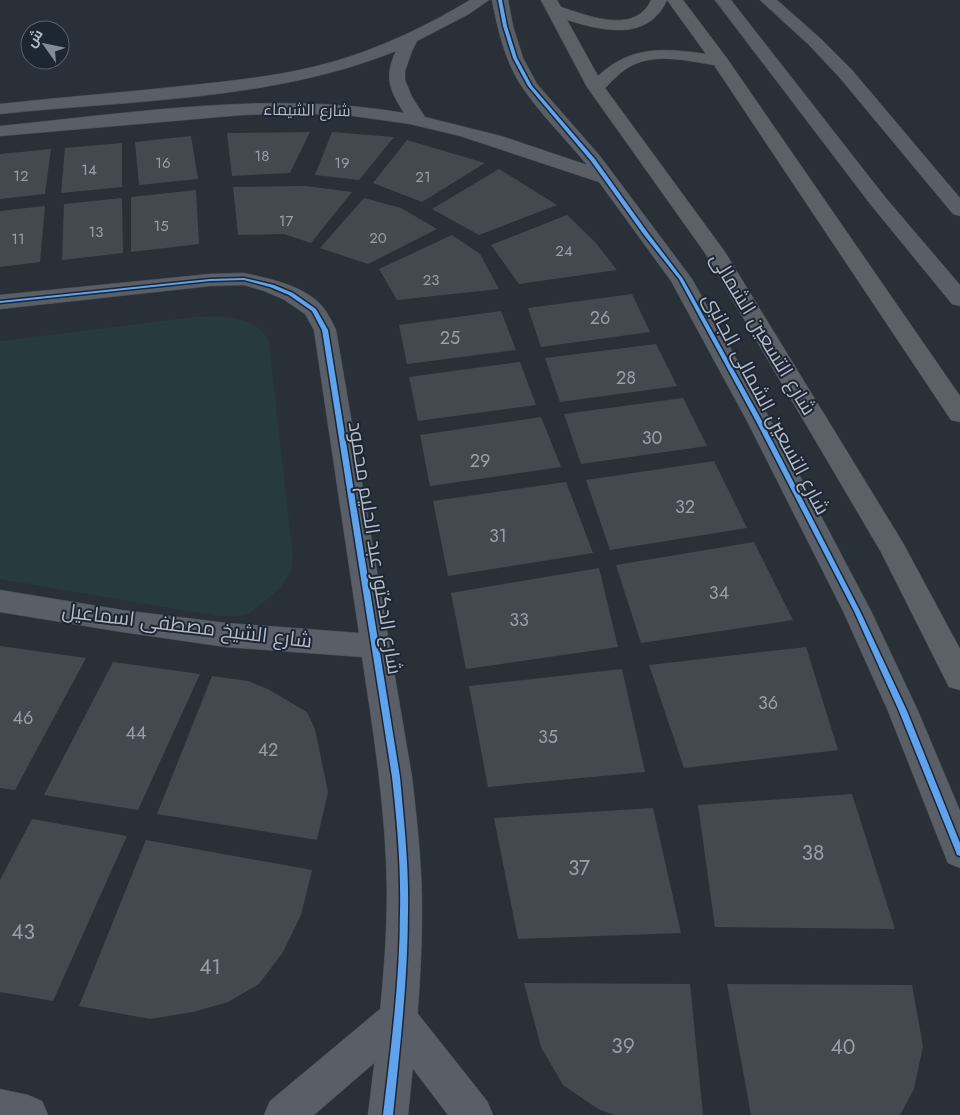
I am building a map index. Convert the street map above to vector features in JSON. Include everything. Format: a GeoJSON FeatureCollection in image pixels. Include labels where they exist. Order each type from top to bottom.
{"type":"FeatureCollection","features":[{"type":"Feature","properties":{"kind":"main road"},"geometry":{"type":"LineString","coordinates":[[551,5],[594,22],[611,25],[642,21],[651,14],[659,0]]}},
{"type":"Feature","properties":{"kind":"main road"},"geometry":{"type":"LineString","coordinates":[[675,0],[720,61],[804,188],[960,414]]}},
{"type":"Feature","properties":{"kind":"main road","name":"شارع التسعين الشمالى"},"geometry":{"type":"LineString","coordinates":[[551,5],[596,87],[715,252],[892,550],[960,678]]}},
{"type":"Feature","properties":{"kind":"main road"},"geometry":{"type":"LineString","coordinates":[[596,87],[629,60],[644,56],[662,55],[720,61]]}},
{"type":"Feature","properties":{"kind":"street","name":"شارع الشيماء"},"geometry":{"type":"LineString","coordinates":[[0,109],[194,90],[297,76],[337,66],[411,38],[481,0]]}},
{"type":"Feature","properties":{"kind":"street","name":"شارع التسعين الشمالى الجانبى"},"geometry":{"type":"LineString","coordinates":[[500,0],[505,26],[515,58],[530,86],[593,160],[681,279],[758,420],[857,611],[903,711],[960,852]]}},
{"type":"Feature","properties":{"kind":"street"},"geometry":{"type":"LineString","coordinates":[[723,0],[878,201],[960,299]]}},
{"type":"Feature","properties":{"kind":"street"},"geometry":{"type":"LineString","coordinates":[[768,0],[815,42],[846,74],[960,210]]}},
{"type":"Feature","properties":{"kind":"street"},"geometry":{"type":"LineString","coordinates":[[411,38],[397,64],[396,79],[400,92],[418,120]]}},
{"type":"Feature","properties":{"kind":"street"},"geometry":{"type":"LineString","coordinates":[[194,90],[198,112]]}},
{"type":"Feature","properties":{"kind":"street","name":"شارع الشيماء"},"geometry":{"type":"LineString","coordinates":[[0,131],[198,112],[255,109],[340,109],[418,120],[474,134],[606,178]]}},
{"type":"Feature","properties":{"kind":"street","name":"شارع الدكتور عبد الحليم محمود"},"geometry":{"type":"LineString","coordinates":[[0,302],[210,280],[244,279],[272,286],[291,294],[314,310],[325,330],[396,777],[404,849],[404,929],[398,1018],[388,1115]]}},
{"type":"Feature","properties":{"kind":"street","name":"شارع الشيخ مصطفى اسماعيل"},"geometry":{"type":"LineString","coordinates":[[0,601],[122,621],[226,634],[375,646]]}},
{"type":"Feature","properties":{"kind":"street"},"geometry":{"type":"LineString","coordinates":[[284,1115],[398,1018],[473,1115]]}},
{"type":"Feature","properties":{"kind":"street"},"geometry":{"type":"LineString","coordinates":[[0,1109],[28,1115]]}},
{"type":"Feature","properties":{"kind":"green space"},"geometry":{"type":"Polygon","coordinates":[[[220,316],[242,320],[254,325],[269,341],[293,557],[291,571],[279,589],[250,613],[237,616],[217,616],[0,579],[0,341],[194,317],[220,316]]]}},
{"type":"Feature","properties":{"kind":"building"},"geometry":{"type":"Polygon","coordinates":[[[310,132],[290,173],[232,176],[227,133],[310,132]]]}},
{"type":"Feature","properties":{"kind":"building"},"geometry":{"type":"Polygon","coordinates":[[[332,132],[394,137],[359,180],[315,175],[332,132]]]}},
{"type":"Feature","properties":{"kind":"building"},"geometry":{"type":"Polygon","coordinates":[[[191,136],[198,179],[139,185],[135,142],[191,136]]]}},
{"type":"Feature","properties":{"kind":"building"},"geometry":{"type":"Polygon","coordinates":[[[407,140],[485,163],[422,202],[373,183],[407,140]]]}},
{"type":"Feature","properties":{"kind":"building"},"geometry":{"type":"Polygon","coordinates":[[[122,143],[122,187],[61,193],[65,148],[122,143]]]}},
{"type":"Feature","properties":{"kind":"building"},"geometry":{"type":"Polygon","coordinates":[[[51,149],[45,194],[0,199],[0,154],[51,149]]]}},
{"type":"Feature","properties":{"kind":"building"},"geometry":{"type":"Polygon","coordinates":[[[499,169],[557,205],[479,235],[432,209],[499,169]]]}},
{"type":"Feature","properties":{"kind":"building"},"geometry":{"type":"Polygon","coordinates":[[[306,186],[352,192],[311,243],[284,234],[238,235],[233,187],[306,186]]]}},
{"type":"Feature","properties":{"kind":"building"},"geometry":{"type":"Polygon","coordinates":[[[196,190],[199,244],[131,252],[131,197],[196,190]]]}},
{"type":"Feature","properties":{"kind":"building"},"geometry":{"type":"Polygon","coordinates":[[[122,198],[123,253],[62,260],[64,204],[122,198]]]}},
{"type":"Feature","properties":{"kind":"building"},"geometry":{"type":"Polygon","coordinates":[[[364,198],[401,208],[437,229],[368,264],[320,248],[364,198]]]}},
{"type":"Feature","properties":{"kind":"building"},"geometry":{"type":"Polygon","coordinates":[[[45,206],[40,262],[0,267],[0,211],[45,206]]]}},
{"type":"Feature","properties":{"kind":"building"},"geometry":{"type":"Polygon","coordinates":[[[567,215],[595,242],[617,270],[519,284],[491,245],[567,215]]]}},
{"type":"Feature","properties":{"kind":"building"},"geometry":{"type":"Polygon","coordinates":[[[452,235],[480,254],[499,289],[397,300],[379,269],[452,235]]]}},
{"type":"Feature","properties":{"kind":"building"},"geometry":{"type":"Polygon","coordinates":[[[632,294],[650,332],[541,347],[528,308],[632,294]]]}},
{"type":"Feature","properties":{"kind":"building"},"geometry":{"type":"Polygon","coordinates":[[[501,311],[516,350],[407,364],[399,325],[501,311]]]}},
{"type":"Feature","properties":{"kind":"building"},"geometry":{"type":"Polygon","coordinates":[[[656,344],[677,386],[560,402],[545,358],[656,344]]]}},
{"type":"Feature","properties":{"kind":"building"},"geometry":{"type":"Polygon","coordinates":[[[520,362],[536,405],[418,421],[409,377],[520,362]]]}},
{"type":"Feature","properties":{"kind":"building"},"geometry":{"type":"Polygon","coordinates":[[[683,398],[707,446],[581,464],[564,414],[683,398]]]}},
{"type":"Feature","properties":{"kind":"building"},"geometry":{"type":"Polygon","coordinates":[[[541,417],[561,467],[430,486],[420,435],[541,417]]]}},
{"type":"Feature","properties":{"kind":"building"},"geometry":{"type":"Polygon","coordinates":[[[714,461],[747,528],[610,550],[586,480],[714,461]]]}},
{"type":"Feature","properties":{"kind":"building"},"geometry":{"type":"Polygon","coordinates":[[[566,482],[593,553],[448,576],[433,501],[566,482]]]}},
{"type":"Feature","properties":{"kind":"building"},"geometry":{"type":"Polygon","coordinates":[[[754,542],[793,620],[641,643],[616,565],[754,542]]]}},
{"type":"Feature","properties":{"kind":"building"},"geometry":{"type":"Polygon","coordinates":[[[599,568],[618,647],[466,669],[451,593],[599,568]]]}},
{"type":"Feature","properties":{"kind":"building"},"geometry":{"type":"Polygon","coordinates":[[[0,646],[86,658],[15,790],[0,788],[0,646]]]}},
{"type":"Feature","properties":{"kind":"building"},"geometry":{"type":"Polygon","coordinates":[[[806,647],[838,750],[684,768],[649,665],[806,647]]]}},
{"type":"Feature","properties":{"kind":"building"},"geometry":{"type":"Polygon","coordinates":[[[113,662],[200,674],[138,810],[44,795],[113,662]]]}},
{"type":"Feature","properties":{"kind":"building"},"geometry":{"type":"Polygon","coordinates":[[[622,669],[645,772],[488,787],[469,686],[622,669]]]}},
{"type":"Feature","properties":{"kind":"building"},"geometry":{"type":"Polygon","coordinates":[[[212,676],[248,681],[268,689],[307,712],[315,729],[328,792],[317,840],[157,814],[212,676]]]}},
{"type":"Feature","properties":{"kind":"building"},"geometry":{"type":"Polygon","coordinates":[[[852,794],[895,929],[715,927],[698,805],[852,794]]]}},
{"type":"Feature","properties":{"kind":"building"},"geometry":{"type":"Polygon","coordinates":[[[653,808],[681,933],[518,939],[494,818],[653,808]]]}},
{"type":"Feature","properties":{"kind":"building"},"geometry":{"type":"Polygon","coordinates":[[[32,819],[127,836],[53,1001],[0,992],[0,880],[32,819]]]}},
{"type":"Feature","properties":{"kind":"building"},"geometry":{"type":"Polygon","coordinates":[[[146,840],[312,870],[301,915],[283,952],[259,984],[228,1002],[193,1012],[150,1019],[79,1006],[146,840]]]}},
{"type":"Feature","properties":{"kind":"building"},"geometry":{"type":"Polygon","coordinates":[[[524,983],[690,984],[703,1115],[614,1115],[598,1109],[563,1085],[541,1047],[524,983]]]}},
{"type":"Feature","properties":{"kind":"building"},"geometry":{"type":"Polygon","coordinates":[[[727,984],[912,985],[923,1046],[914,1089],[900,1115],[751,1115],[727,984]]]}},
{"type":"Feature","properties":{"kind":"cycle path"},"geometry":{"type":"LineString","coordinates":[[500,0],[505,26],[515,58],[530,86],[593,160],[681,279],[759,421],[857,611],[903,711],[960,852]]}},
{"type":"Feature","properties":{"kind":"cycle path"},"geometry":{"type":"LineString","coordinates":[[0,302],[210,280],[244,279],[272,286],[291,294],[314,310],[325,330],[396,777],[401,834],[404,872],[402,976],[388,1115]]}}]}
